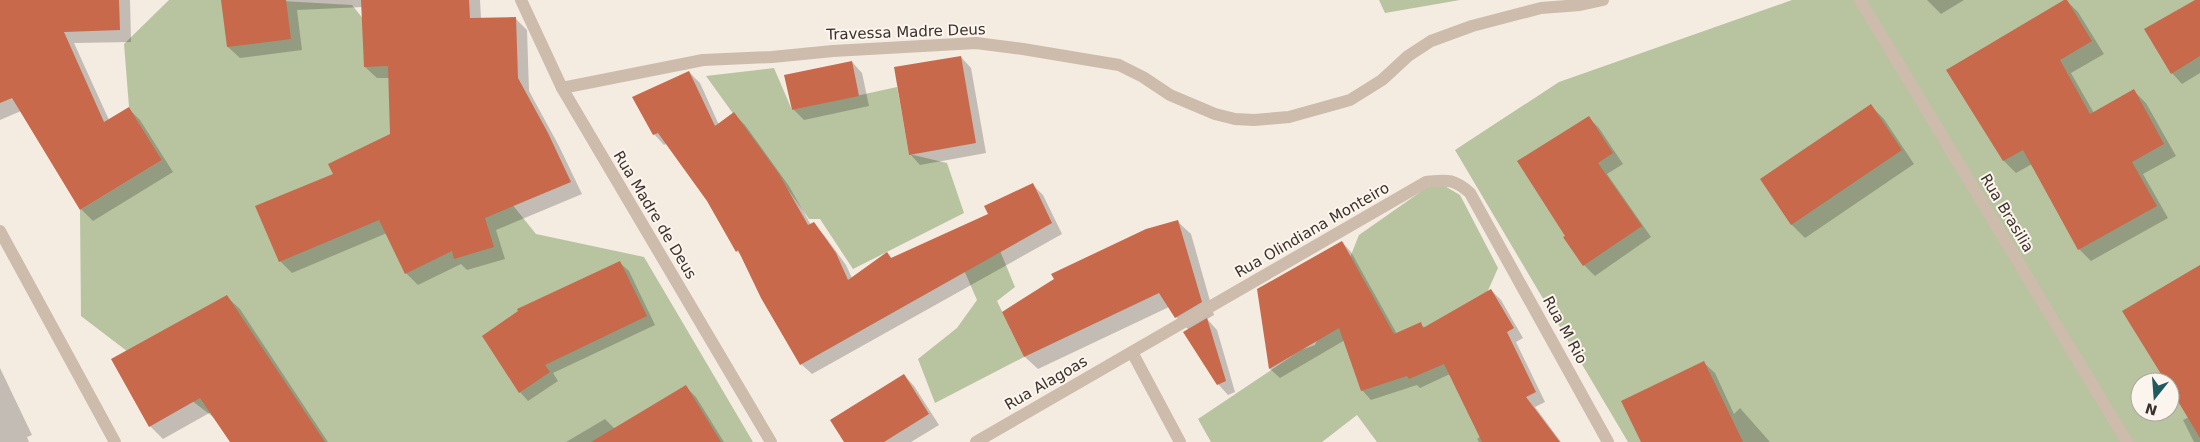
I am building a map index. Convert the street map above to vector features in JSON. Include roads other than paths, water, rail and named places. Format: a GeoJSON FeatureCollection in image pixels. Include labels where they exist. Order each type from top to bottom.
{"type":"FeatureCollection","features":[{"type":"Feature","properties":{"kind":"street","name":"Rua Madre de Deus"},"geometry":{"type":"LineString","coordinates":[[521,0],[562,88],[771,442]]}},
{"type":"Feature","properties":{"kind":"street","name":"Travessa Madre Deus"},"geometry":{"type":"LineString","coordinates":[[562,88],[703,60],[772,58],[833,51],[976,43],[1119,65],[1143,77],[1170,95],[1215,114],[1235,119],[1280,118],[1350,100],[1382,80],[1408,56],[1431,41],[1472,26],[1541,8],[1580,5],[1603,0]]}},
{"type":"Feature","properties":{"kind":"street","name":"Rua Brasilia"},"geometry":{"type":"LineString","coordinates":[[1860,0],[2127,442]]}},
{"type":"Feature","properties":{"kind":"street","name":"Rua Olindiana Monteiro"},"geometry":{"type":"LineString","coordinates":[[1132,352],[1426,182],[1446,180],[1458,183],[1470,193],[1493,234]]}},
{"type":"Feature","properties":{"kind":"street"},"geometry":{"type":"LineString","coordinates":[[0,231],[115,442]]}},
{"type":"Feature","properties":{"kind":"street","name":"Rua M Rio"},"geometry":{"type":"LineString","coordinates":[[1493,234],[1608,442]]}},
{"type":"Feature","properties":{"kind":"street"},"geometry":{"type":"LineString","coordinates":[[1132,352],[1180,442]]}},
{"type":"Feature","properties":{"kind":"street","name":"Rua Alagoas"},"geometry":{"type":"LineString","coordinates":[[976,442],[1132,352]]}}]}
